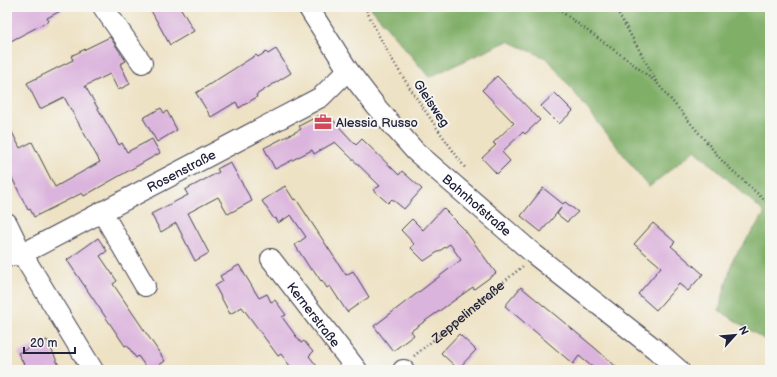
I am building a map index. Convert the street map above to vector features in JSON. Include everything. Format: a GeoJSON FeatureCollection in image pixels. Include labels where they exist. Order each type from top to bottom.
{"type":"FeatureCollection","features":[{"type":"Feature","properties":{"kind":"street"},"geometry":{"type":"LineString","coordinates":[[103,7],[142,63]]}},
{"type":"Feature","properties":{"kind":"street","name":"Bahnhofstraße"},"geometry":{"type":"LineString","coordinates":[[308,7],[348,70],[378,109],[415,151],[535,256],[656,349],[679,370]]}},
{"type":"Feature","properties":{"kind":"street","name":"Rosenstraße"},"geometry":{"type":"LineString","coordinates":[[14,256],[102,212],[321,97],[348,70]]}},
{"type":"Feature","properties":{"kind":"street"},"geometry":{"type":"LineString","coordinates":[[102,212],[145,286]]}},
{"type":"Feature","properties":{"kind":"street"},"geometry":{"type":"LineString","coordinates":[[7,223],[14,256],[93,370]]}},
{"type":"Feature","properties":{"kind":"street","name":"Kernerstraße"},"geometry":{"type":"LineString","coordinates":[[271,259],[357,370]]}},
{"type":"Feature","properties":{"kind":"path","name":"Gleisweg"},"geometry":{"type":"LineString","coordinates":[[365,7],[372,23],[414,95],[470,175]]}},
{"type":"Feature","properties":{"kind":"path"},"geometry":{"type":"LineString","coordinates":[[555,7],[657,83]]}},
{"type":"Feature","properties":{"kind":"path"},"geometry":{"type":"LineString","coordinates":[[616,7],[657,83],[724,163],[770,205]]}},
{"type":"Feature","properties":{"kind":"path","name":"Zeppelinstraße"},"geometry":{"type":"LineString","coordinates":[[403,370],[416,354],[535,256]]}},
{"type":"Feature","properties":{"kind":"green space"},"geometry":{"type":"Polygon","coordinates":[[[370,7],[770,7],[770,343],[719,310],[733,259],[765,213],[695,150],[649,187],[548,59],[508,41],[429,77],[370,7]]]}},
{"type":"Feature","properties":{"kind":"building"},"geometry":{"type":"Polygon","coordinates":[[[14,7],[68,7],[47,18],[49,21],[7,43],[7,10],[14,7]]]}},
{"type":"Feature","properties":{"kind":"building"},"geometry":{"type":"Polygon","coordinates":[[[149,7],[180,7],[194,31],[170,45],[149,7]]]}},
{"type":"Feature","properties":{"kind":"building"},"geometry":{"type":"Polygon","coordinates":[[[110,37],[126,61],[120,64],[130,84],[118,90],[110,74],[85,86],[119,145],[122,143],[127,152],[152,139],[160,153],[84,196],[82,193],[34,217],[30,209],[28,210],[7,168],[7,122],[20,148],[32,142],[55,187],[100,162],[64,97],[40,109],[27,83],[73,60],[71,56],[110,37]]]}},
{"type":"Feature","properties":{"kind":"building"},"geometry":{"type":"Polygon","coordinates":[[[276,49],[291,73],[256,95],[257,97],[239,108],[236,102],[211,117],[196,93],[256,55],[258,57],[266,52],[268,54],[276,49]]]}},
{"type":"Feature","properties":{"kind":"building"},"geometry":{"type":"Polygon","coordinates":[[[497,76],[540,120],[525,134],[523,132],[502,152],[510,161],[497,174],[482,158],[496,145],[493,143],[514,123],[482,90],[497,76]]]}},
{"type":"Feature","properties":{"kind":"building"},"geometry":{"type":"Polygon","coordinates":[[[555,93],[573,111],[559,124],[541,106],[555,93]]]}},
{"type":"Feature","properties":{"kind":"building"},"geometry":{"type":"Polygon","coordinates":[[[161,108],[164,113],[167,111],[177,130],[157,142],[143,118],[161,108]]]}},
{"type":"Feature","properties":{"kind":"building"},"geometry":{"type":"Polygon","coordinates":[[[320,115],[327,121],[332,119],[356,145],[362,139],[399,175],[402,171],[422,189],[404,209],[392,199],[388,203],[373,190],[380,186],[335,142],[314,154],[312,150],[275,169],[264,148],[301,129],[299,126],[320,115]]]}},
{"type":"Feature","properties":{"kind":"building"},"geometry":{"type":"Polygon","coordinates":[[[230,162],[252,201],[228,214],[218,197],[188,213],[209,253],[195,261],[176,223],[161,232],[151,214],[188,195],[185,190],[219,172],[217,169],[230,162]]]}},
{"type":"Feature","properties":{"kind":"building"},"geometry":{"type":"Polygon","coordinates":[[[285,186],[294,200],[296,199],[346,275],[353,271],[369,297],[347,312],[330,286],[327,288],[313,269],[311,270],[295,245],[306,237],[291,215],[278,223],[276,218],[274,219],[262,201],[285,186]]]}},
{"type":"Feature","properties":{"kind":"building"},"geometry":{"type":"Polygon","coordinates":[[[543,188],[563,204],[565,202],[578,212],[567,222],[557,214],[561,208],[541,232],[521,216],[543,188]]]}},
{"type":"Feature","properties":{"kind":"building"},"geometry":{"type":"Polygon","coordinates":[[[443,208],[464,229],[496,273],[474,289],[473,287],[411,331],[414,335],[393,351],[374,326],[461,260],[450,244],[424,261],[411,248],[414,244],[401,230],[412,219],[423,230],[443,208]]]}},
{"type":"Feature","properties":{"kind":"building"},"geometry":{"type":"Polygon","coordinates":[[[653,223],[675,242],[671,246],[703,274],[688,291],[679,284],[656,310],[638,294],[661,267],[634,244],[653,223]]]}},
{"type":"Feature","properties":{"kind":"building"},"geometry":{"type":"Polygon","coordinates":[[[98,238],[107,251],[100,256],[117,281],[113,284],[165,361],[152,370],[148,370],[138,356],[136,358],[127,345],[125,346],[67,260],[98,238]]]}},
{"type":"Feature","properties":{"kind":"building"},"geometry":{"type":"Polygon","coordinates":[[[239,265],[259,298],[267,294],[271,302],[275,300],[286,315],[282,317],[301,343],[304,341],[313,352],[309,356],[320,370],[293,370],[281,354],[278,356],[242,307],[230,314],[215,286],[223,281],[220,276],[239,265]]]}},
{"type":"Feature","properties":{"kind":"building"},"geometry":{"type":"Polygon","coordinates":[[[521,287],[620,370],[596,370],[579,356],[573,364],[505,306],[521,287]]]}},
{"type":"Feature","properties":{"kind":"building"},"geometry":{"type":"Polygon","coordinates":[[[459,334],[476,350],[458,369],[441,353],[459,334]]]}},
{"type":"Feature","properties":{"kind":"building"},"geometry":{"type":"Polygon","coordinates":[[[47,340],[61,370],[27,370],[18,353],[47,340]]]}},
{"type":"Feature","properties":{"kind":"place","name":"Alessia Russo"},"geometry":{"type":"Point","coordinates":[323,122]}}]}
